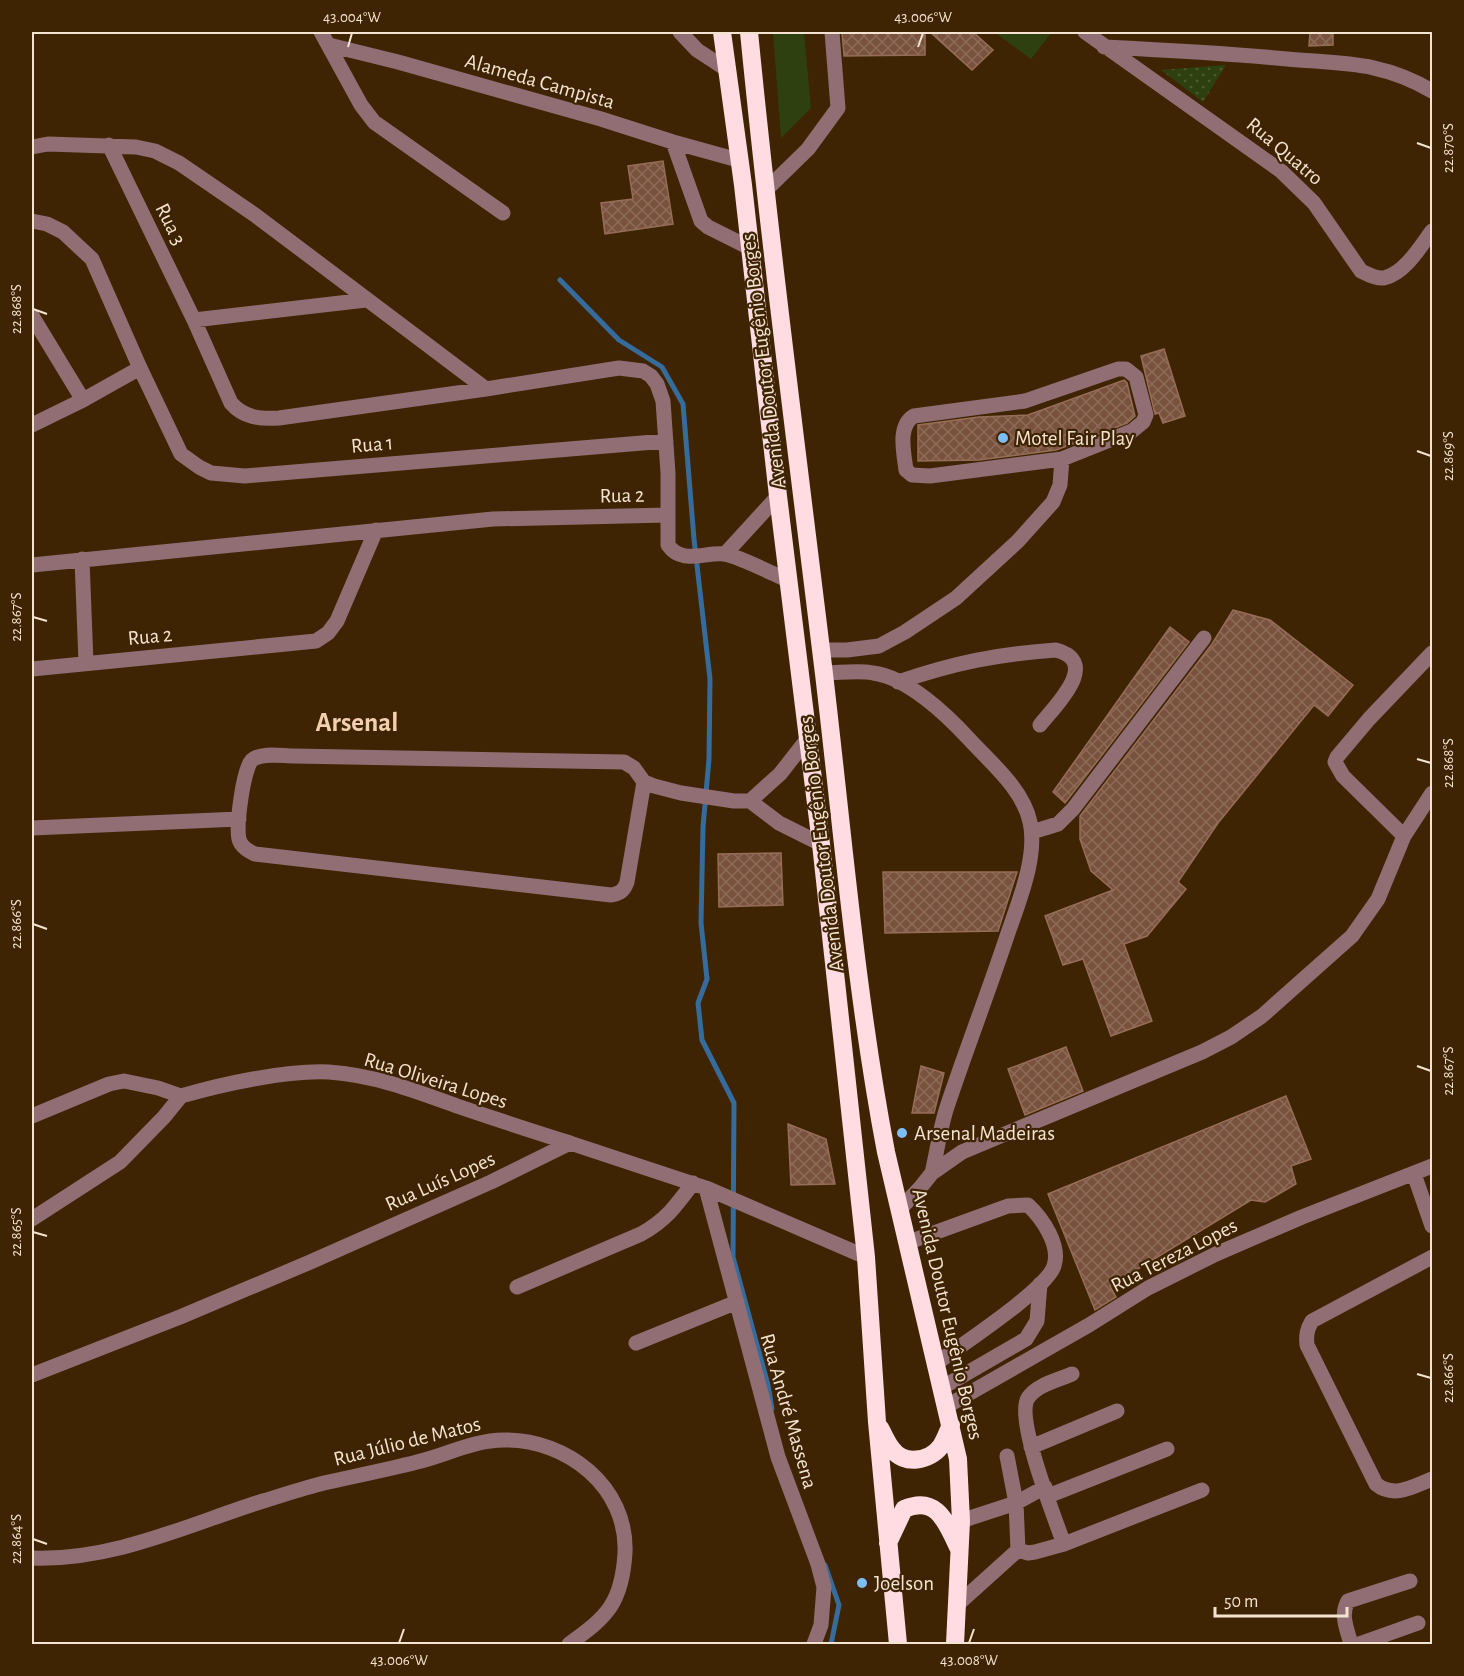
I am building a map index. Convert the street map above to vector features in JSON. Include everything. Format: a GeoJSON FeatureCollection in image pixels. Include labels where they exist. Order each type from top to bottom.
{"type":"FeatureCollection","features":[{"type":"Feature","properties":{"kind":"highway","name":"Avenida Doutor Eugênio Borges"},"geometry":{"type":"LineString","coordinates":[[722,32],[821,844],[866,1257],[887,1545],[898,1644]]}},
{"type":"Feature","properties":{"kind":"highway","name":"Avenida Doutor Eugênio Borges"},"geometry":{"type":"LineString","coordinates":[[750,32],[765,191],[843,844],[877,1104],[958,1459],[961,1521],[955,1644]]}},
{"type":"Feature","properties":{"kind":"highway"},"geometry":{"type":"LineString","coordinates":[[877,1422],[892,1450],[907,1460],[921,1459],[931,1455],[941,1446],[951,1425]]}},
{"type":"Feature","properties":{"kind":"highway"},"geometry":{"type":"LineString","coordinates":[[887,1545],[904,1509],[915,1504],[930,1506],[939,1512],[959,1548]]}},
{"type":"Feature","properties":{"kind":"street"},"geometry":{"type":"LineString","coordinates":[[680,32],[698,50],[726,69]]}},
{"type":"Feature","properties":{"kind":"street"},"geometry":{"type":"LineString","coordinates":[[765,191],[808,149],[838,108],[832,32]]}},
{"type":"Feature","properties":{"kind":"street","name":"Rua Quatro"},"geometry":{"type":"LineString","coordinates":[[1084,32],[1281,171],[1314,203],[1361,270],[1383,278],[1402,269],[1432,231]]}},
{"type":"Feature","properties":{"kind":"street","name":"Alameda Campista"},"geometry":{"type":"LineString","coordinates":[[325,38],[398,62],[738,160]]}},
{"type":"Feature","properties":{"kind":"street","name":"Alameda Campista"},"geometry":{"type":"LineString","coordinates":[[325,38],[361,105],[374,122],[503,213]]}},
{"type":"Feature","properties":{"kind":"street"},"geometry":{"type":"LineString","coordinates":[[1104,47],[1206,51],[1352,63],[1388,70],[1413,79],[1432,91]]}},
{"type":"Feature","properties":{"kind":"street"},"geometry":{"type":"LineString","coordinates":[[673,142],[701,221],[708,227],[750,248]]}},
{"type":"Feature","properties":{"kind":"street"},"geometry":{"type":"LineString","coordinates":[[32,147],[48,144],[110,145],[155,151],[179,163],[255,215],[486,389]]}},
{"type":"Feature","properties":{"kind":"street","name":"Rua 3"},"geometry":{"type":"LineString","coordinates":[[110,145],[194,320]]}},
{"type":"Feature","properties":{"kind":"street"},"geometry":{"type":"LineString","coordinates":[[32,221],[47,224],[63,232],[92,259],[140,368],[32,425]]}},
{"type":"Feature","properties":{"kind":"street"},"geometry":{"type":"LineString","coordinates":[[194,320],[366,300]]}},
{"type":"Feature","properties":{"kind":"street"},"geometry":{"type":"LineString","coordinates":[[32,316],[83,400]]}},
{"type":"Feature","properties":{"kind":"street","name":"Rua 2"},"geometry":{"type":"LineString","coordinates":[[86,663],[316,641],[328,633],[337,621],[376,530],[493,519],[668,515],[663,401],[657,384],[643,371],[619,368],[279,418],[251,416],[239,412],[231,403],[194,320]]}},
{"type":"Feature","properties":{"kind":"street","name":"Rua 1"},"geometry":{"type":"LineString","coordinates":[[140,368],[181,454],[199,467],[224,475],[245,476],[666,441]]}},
{"type":"Feature","properties":{"kind":"street"},"geometry":{"type":"LineString","coordinates":[[1118,369],[1132,372],[1138,383],[1146,415],[1143,422],[1132,431],[1062,459],[920,477],[906,470],[904,426],[909,419],[921,414],[1024,400],[1118,369]]}},
{"type":"Feature","properties":{"kind":"street"},"geometry":{"type":"LineString","coordinates":[[821,650],[879,646],[905,632],[956,598],[1018,541],[1053,502],[1060,485],[1062,459]]}},
{"type":"Feature","properties":{"kind":"street"},"geometry":{"type":"LineString","coordinates":[[726,554],[778,496]]}},
{"type":"Feature","properties":{"kind":"street"},"geometry":{"type":"LineString","coordinates":[[668,515],[668,545],[672,550],[687,557],[726,554],[789,581]]}},
{"type":"Feature","properties":{"kind":"street"},"geometry":{"type":"LineString","coordinates":[[32,565],[376,530]]}},
{"type":"Feature","properties":{"kind":"street"},"geometry":{"type":"LineString","coordinates":[[32,669],[86,663],[82,559]]}},
{"type":"Feature","properties":{"kind":"street"},"geometry":{"type":"LineString","coordinates":[[1032,832],[1058,824],[1073,809],[1204,638]]}},
{"type":"Feature","properties":{"kind":"street"},"geometry":{"type":"LineString","coordinates":[[898,682],[944,666],[982,658],[1056,650],[1065,652],[1072,659],[1076,670],[1072,685],[1040,725]]}},
{"type":"Feature","properties":{"kind":"street"},"geometry":{"type":"LineString","coordinates":[[1404,836],[1342,776],[1335,762],[1369,719],[1432,653]]}},
{"type":"Feature","properties":{"kind":"street"},"geometry":{"type":"LineString","coordinates":[[824,673],[875,673],[898,682],[921,695],[950,717],[1010,784],[1023,803],[1030,820],[1032,832],[1026,880],[946,1110],[932,1173]]}},
{"type":"Feature","properties":{"kind":"street"},"geometry":{"type":"LineString","coordinates":[[750,801],[780,774],[809,737]]}},
{"type":"Feature","properties":{"kind":"street"},"geometry":{"type":"LineString","coordinates":[[644,782],[627,882],[619,894],[611,895],[255,854],[247,850],[238,838],[242,794],[249,765],[259,757],[624,762],[634,768],[644,782],[681,793],[750,801],[779,823],[821,844]]}},
{"type":"Feature","properties":{"kind":"street"},"geometry":{"type":"LineString","coordinates":[[900,1209],[932,1173],[962,1152],[1202,1052],[1231,1037],[1262,1016],[1352,936],[1378,899],[1404,836],[1432,794]]}},
{"type":"Feature","properties":{"kind":"street"},"geometry":{"type":"LineString","coordinates":[[32,828],[239,819]]}},
{"type":"Feature","properties":{"kind":"street","name":"Rua Oliveira Lopes"},"geometry":{"type":"LineString","coordinates":[[181,1096],[231,1083],[293,1074],[328,1072],[364,1077],[401,1086],[519,1128],[570,1143]]}},
{"type":"Feature","properties":{"kind":"street"},"geometry":{"type":"LineString","coordinates":[[32,1116],[109,1084],[124,1081],[158,1088],[181,1096],[120,1162],[32,1219]]}},
{"type":"Feature","properties":{"kind":"street"},"geometry":{"type":"LineString","coordinates":[[570,1143],[700,1186],[866,1257]]}},
{"type":"Feature","properties":{"kind":"street","name":"Rua Luís Lopes"},"geometry":{"type":"LineString","coordinates":[[32,1375],[169,1322],[308,1263],[491,1182],[570,1143]]}},
{"type":"Feature","properties":{"kind":"street","name":"Rua Tereza Lopes"},"geometry":{"type":"LineString","coordinates":[[947,1406],[1089,1325],[1148,1288],[1206,1258],[1432,1166]]}},
{"type":"Feature","properties":{"kind":"street"},"geometry":{"type":"LineString","coordinates":[[1414,1174],[1432,1226]]}},
{"type":"Feature","properties":{"kind":"street"},"geometry":{"type":"LineString","coordinates":[[517,1287],[641,1234],[660,1223],[700,1186]]}},
{"type":"Feature","properties":{"kind":"street","name":"Rua André Massena"},"geometry":{"type":"LineString","coordinates":[[700,1186],[736,1302],[778,1458],[818,1564],[824,1587],[821,1625],[814,1644]]}},
{"type":"Feature","properties":{"kind":"street"},"geometry":{"type":"LineString","coordinates":[[909,1242],[1008,1206],[1028,1205],[1045,1226],[1055,1254],[1054,1267],[1024,1300],[937,1363]]}},
{"type":"Feature","properties":{"kind":"street"},"geometry":{"type":"LineString","coordinates":[[1432,1257],[1312,1321],[1307,1329],[1306,1338],[1311,1354],[1376,1484],[1383,1490],[1393,1492],[1432,1479]]}},
{"type":"Feature","properties":{"kind":"street"},"geometry":{"type":"LineString","coordinates":[[943,1387],[1026,1339],[1037,1321],[1040,1284]]}},
{"type":"Feature","properties":{"kind":"street"},"geometry":{"type":"LineString","coordinates":[[636,1343],[736,1302]]}},
{"type":"Feature","properties":{"kind":"street"},"geometry":{"type":"LineString","coordinates":[[1064,1544],[1031,1447],[1024,1410],[1029,1395],[1038,1388],[1072,1374]]}},
{"type":"Feature","properties":{"kind":"street"},"geometry":{"type":"LineString","coordinates":[[1031,1447],[1117,1411]]}},
{"type":"Feature","properties":{"kind":"street","name":"Rua Júlio de Matos"},"geometry":{"type":"LineString","coordinates":[[32,1558],[113,1551],[323,1483],[421,1461],[479,1443],[504,1440],[540,1443],[568,1455],[589,1469],[603,1486],[619,1513],[625,1532],[625,1555],[613,1604],[595,1626],[569,1644]]}},
{"type":"Feature","properties":{"kind":"street"},"geometry":{"type":"LineString","coordinates":[[961,1521],[1167,1449]]}},
{"type":"Feature","properties":{"kind":"street"},"geometry":{"type":"LineString","coordinates":[[1007,1456],[1016,1503],[1018,1550]]}},
{"type":"Feature","properties":{"kind":"street"},"geometry":{"type":"LineString","coordinates":[[957,1605],[1018,1550],[1035,1552],[1064,1544],[1202,1490]]}},
{"type":"Feature","properties":{"kind":"street"},"geometry":{"type":"LineString","coordinates":[[1351,1644],[1344,1617],[1344,1609],[1348,1601],[1410,1581]]}},
{"type":"Feature","properties":{"kind":"street"},"geometry":{"type":"LineString","coordinates":[[1359,1644],[1418,1623]]}},
{"type":"Feature","properties":{"kind":"green space"},"geometry":{"type":"Polygon","coordinates":[[[773,32],[804,32],[811,108],[781,138],[773,32]]]}},
{"type":"Feature","properties":{"kind":"green space"},"geometry":{"type":"Polygon","coordinates":[[[994,32],[1052,32],[1031,59],[994,32]]]}},
{"type":"Feature","properties":{"kind":"green space"},"geometry":{"type":"Polygon","coordinates":[[[1226,65],[1203,102],[1161,70],[1226,65]]]}},
{"type":"Feature","properties":{"kind":"building"},"geometry":{"type":"Polygon","coordinates":[[[842,32],[925,32],[925,55],[844,56],[842,32]]]}},
{"type":"Feature","properties":{"kind":"building"},"geometry":{"type":"Polygon","coordinates":[[[930,32],[973,32],[993,50],[972,70],[930,32]]]}},
{"type":"Feature","properties":{"kind":"building"},"geometry":{"type":"Polygon","coordinates":[[[1310,32],[1333,32],[1333,45],[1309,46],[1310,32]]]}},
{"type":"Feature","properties":{"kind":"building"},"geometry":{"type":"Polygon","coordinates":[[[663,161],[673,224],[605,234],[601,203],[633,199],[628,166],[663,161]]]}},
{"type":"Feature","properties":{"kind":"building"},"geometry":{"type":"Polygon","coordinates":[[[1164,349],[1185,416],[1163,423],[1159,413],[1155,414],[1141,356],[1164,349]]]}},
{"type":"Feature","properties":{"kind":"building","name":"Motel Fair Play"},"geometry":{"type":"Polygon","coordinates":[[[1124,380],[1127,383],[1135,416],[1127,423],[1056,450],[979,460],[918,461],[918,425],[979,417],[1028,415],[1124,380]]]}},
{"type":"Feature","properties":{"kind":"building"},"geometry":{"type":"Polygon","coordinates":[[[1233,610],[1270,620],[1353,685],[1328,716],[1314,705],[1218,823],[1178,882],[1186,889],[1147,936],[1124,944],[1152,1021],[1111,1036],[1083,959],[1063,965],[1045,916],[1113,890],[1091,871],[1080,839],[1080,816],[1212,644],[1233,610]]]}},
{"type":"Feature","properties":{"kind":"building"},"geometry":{"type":"Polygon","coordinates":[[[1170,627],[1189,642],[1065,803],[1053,792],[1170,627]]]}},
{"type":"Feature","properties":{"kind":"building"},"geometry":{"type":"Polygon","coordinates":[[[781,853],[783,905],[719,907],[718,854],[781,853]]]}},
{"type":"Feature","properties":{"kind":"building"},"geometry":{"type":"Polygon","coordinates":[[[883,872],[1017,872],[998,931],[885,933],[883,872]]]}},
{"type":"Feature","properties":{"kind":"building"},"geometry":{"type":"Polygon","coordinates":[[[1066,1047],[1083,1091],[1025,1115],[1008,1069],[1066,1047]]]}},
{"type":"Feature","properties":{"kind":"building"},"geometry":{"type":"Polygon","coordinates":[[[921,1066],[944,1073],[934,1113],[912,1113],[921,1066]]]}},
{"type":"Feature","properties":{"kind":"building"},"geometry":{"type":"Polygon","coordinates":[[[1286,1096],[1311,1159],[1291,1166],[1296,1184],[1265,1202],[1251,1200],[1110,1286],[1116,1297],[1095,1310],[1048,1194],[1286,1096]]]}},
{"type":"Feature","properties":{"kind":"building"},"geometry":{"type":"Polygon","coordinates":[[[788,1124],[826,1139],[835,1184],[791,1185],[788,1124]]]}},
{"type":"Feature","properties":{"kind":"waterway"},"geometry":{"type":"LineString","coordinates":[[560,280],[619,340],[662,367],[683,404],[694,539],[710,679],[709,759],[703,827],[701,923],[707,979],[698,1003],[702,1040],[734,1103],[733,1257],[768,1385],[772,1409]]}},
{"type":"Feature","properties":{"kind":"waterway"},"geometry":{"type":"LineString","coordinates":[[825,1565],[839,1605],[831,1644]]}},
{"type":"Feature","properties":{"kind":"place","name":"Motel Fair Play"},"geometry":{"type":"Point","coordinates":[1003,438]}},
{"type":"Feature","properties":{"kind":"place","name":"Arsenal Madeiras"},"geometry":{"type":"Point","coordinates":[902,1133]}},
{"type":"Feature","properties":{"kind":"place","name":"Joelson"},"geometry":{"type":"Point","coordinates":[862,1583]}},
{"type":"Feature","properties":{"kind":"district","name":"Arsenal"},"geometry":{"type":"Point","coordinates":[357,722]}}]}
